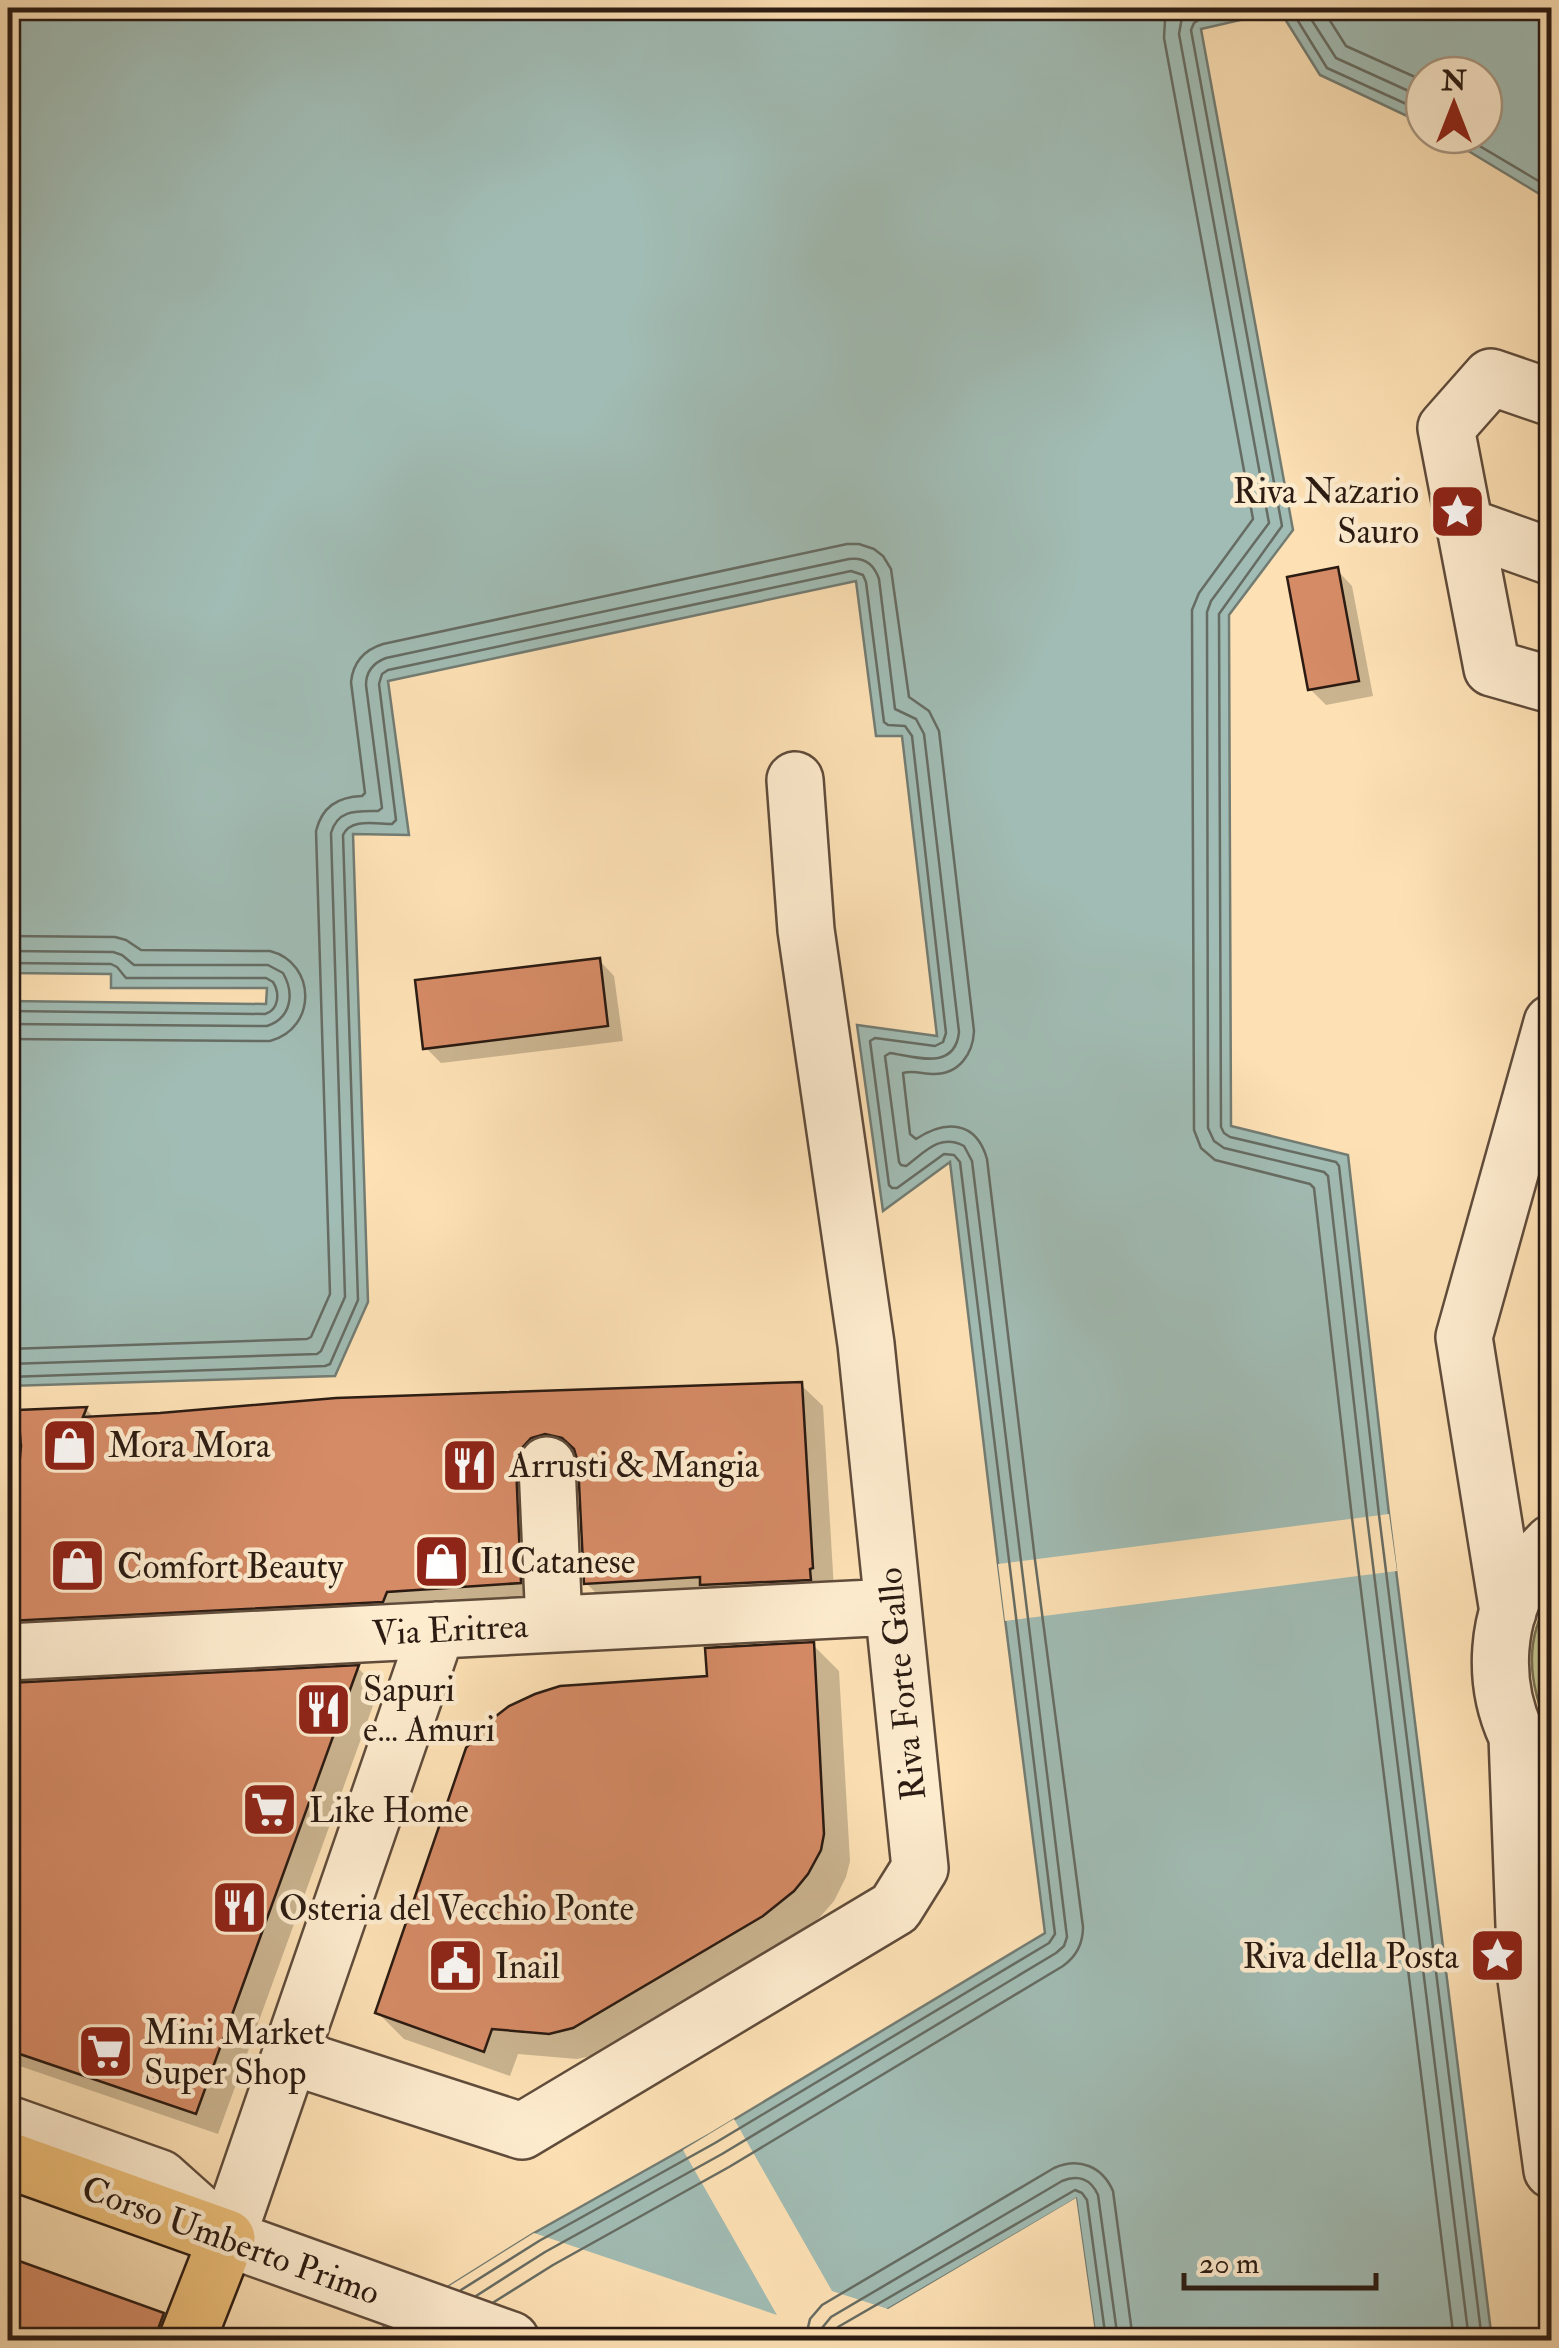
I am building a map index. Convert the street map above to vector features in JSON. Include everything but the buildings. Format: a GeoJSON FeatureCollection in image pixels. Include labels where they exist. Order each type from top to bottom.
{"type":"FeatureCollection","features":[{"type":"Feature","properties":{"kind":"main road","name":"Corso Umberto Primo"},"geometry":{"type":"LineString","coordinates":[[8,2160],[227,2238]]}},
{"type":"Feature","properties":{"kind":"main road"},"geometry":{"type":"LineString","coordinates":[[187,2340],[227,2238]]}},
{"type":"Feature","properties":{"kind":"street"},"geometry":{"type":"LineString","coordinates":[[1552,398],[1491,377],[1446,428],[1492,668],[1552,686]]}},
{"type":"Feature","properties":{"kind":"street"},"geometry":{"type":"LineString","coordinates":[[1465,526],[1552,556]]}},
{"type":"Feature","properties":{"kind":"street","name":"Riva Forte Gallo"},"geometry":{"type":"LineString","coordinates":[[290,2056],[522,2131],[895,1908],[920,1868],[866,1344],[806,930],[795,780]]}},
{"type":"Feature","properties":{"kind":"street"},"geometry":{"type":"LineString","coordinates":[[1508,1612],[1464,1338],[1552,1023]]}},
{"type":"Feature","properties":{"kind":"street"},"geometry":{"type":"LineString","coordinates":[[547,1465],[554,1624]]}},
{"type":"Feature","properties":{"kind":"street"},"geometry":{"type":"LineString","coordinates":[[1552,1544],[1528,1570],[1508,1612],[1501,1643],[1500,1675],[1517,1736],[1541,1772],[1552,1780]]}},
{"type":"Feature","properties":{"kind":"street","name":"Via Eritrea"},"geometry":{"type":"LineString","coordinates":[[8,1652],[892,1607]]}},
{"type":"Feature","properties":{"kind":"street"},"geometry":{"type":"LineString","coordinates":[[8,2124],[160,2178],[227,2238],[437,1630]]}},
{"type":"Feature","properties":{"kind":"street"},"geometry":{"type":"LineString","coordinates":[[1517,1736],[1526,1979],[1548,2114],[1552,2170]]}},
{"type":"Feature","properties":{"kind":"street","name":"Corso Umberto Primo"},"geometry":{"type":"LineString","coordinates":[[227,2238],[511,2340]]}},
{"type":"Feature","properties":{"kind":"green space"},"geometry":{"type":"Polygon","coordinates":[[[1551,1597],[1551,1733],[1534,1682],[1532,1648],[1551,1597]]]}},
{"type":"Feature","properties":{"kind":"water"},"geometry":{"type":"Polygon","coordinates":[[[8,8],[1551,8],[1551,201],[1475,155],[1504,155],[1504,55],[1404,55],[1404,115],[1320,75],[1280,11],[1201,29],[1293,530],[1229,615],[1231,1126],[1348,1155],[1492,2340],[1096,2340],[1076,2199],[835,2340],[363,2340],[534,2233],[710,2134],[1045,1933],[950,1162],[883,1211],[857,1025],[937,1036],[902,736],[876,736],[856,581],[388,681],[409,835],[353,834],[368,1302],[335,1376],[8,1386],[8,1001],[266,1004],[267,988],[111,988],[111,974],[8,973],[8,8]]]}},
{"type":"Feature","properties":{"kind":"pier"},"geometry":{"type":"Polygon","coordinates":[[[1389,1514],[1397,1571],[1005,1621],[998,1564],[1389,1514]]]}},
{"type":"Feature","properties":{"kind":"pier"},"geometry":{"type":"Polygon","coordinates":[[[734,2119],[832,2291],[888,2309],[1076,2198],[1096,2340],[1091,2340],[1073,2206],[845,2340],[363,2340],[534,2233],[777,2315],[683,2150],[734,2119]]]}},
{"type":"Feature","properties":{"kind":"place","name":"Riva Nazario Sauro"},"geometry":{"type":"Point","coordinates":[1458,511]}},
{"type":"Feature","properties":{"kind":"place","name":"Mora Mora"},"geometry":{"type":"Point","coordinates":[69,1445]}},
{"type":"Feature","properties":{"kind":"place","name":"Arrusti & Mangia"},"geometry":{"type":"Point","coordinates":[470,1465]}},
{"type":"Feature","properties":{"kind":"place","name":"Il Catanese"},"geometry":{"type":"Point","coordinates":[441,1561]}},
{"type":"Feature","properties":{"kind":"place","name":"Comfort Beauty"},"geometry":{"type":"Point","coordinates":[78,1566]}},
{"type":"Feature","properties":{"kind":"place","name":"Sapuri e... Amuri"},"geometry":{"type":"Point","coordinates":[324,1709]}},
{"type":"Feature","properties":{"kind":"place","name":"Like Home"},"geometry":{"type":"Point","coordinates":[270,1810]}},
{"type":"Feature","properties":{"kind":"place","name":"Osteria del Vecchio Ponte"},"geometry":{"type":"Point","coordinates":[240,1908]}},
{"type":"Feature","properties":{"kind":"place","name":"Riva della Posta"},"geometry":{"type":"Point","coordinates":[1498,1956]}},
{"type":"Feature","properties":{"kind":"place","name":"Inail"},"geometry":{"type":"Point","coordinates":[456,1966]}},
{"type":"Feature","properties":{"kind":"place","name":"Mini Market Super Shop"},"geometry":{"type":"Point","coordinates":[105,2052]}}]}
